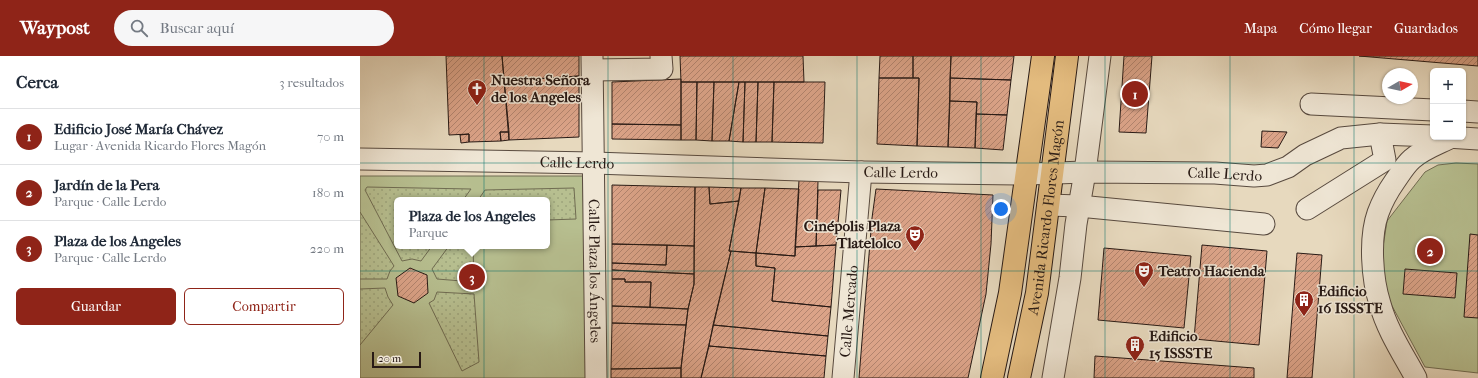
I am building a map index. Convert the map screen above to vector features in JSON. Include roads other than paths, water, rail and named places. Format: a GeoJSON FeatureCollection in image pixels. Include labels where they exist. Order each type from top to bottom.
{"type":"FeatureCollection","features":[{"type":"Feature","properties":{"kind":"main road","name":"Avenida Ricardo Flores Magón"},"geometry":{"type":"LineString","coordinates":[[992,378],[1010,293],[1043,56]]}},
{"type":"Feature","properties":{"kind":"main road","name":"Avenida Ricardo Flores Magón"},"geometry":{"type":"LineString","coordinates":[[1019,378],[1037,293],[1067,56]]}},
{"type":"Feature","properties":{"kind":"street"},"geometry":{"type":"LineString","coordinates":[[593,63],[662,69],[661,56]]}},
{"type":"Feature","properties":{"kind":"street"},"geometry":{"type":"LineString","coordinates":[[1053,378],[1063,322],[1100,56]]}},
{"type":"Feature","properties":{"kind":"street","name":"Calle Plaza los Ángeles"},"geometry":{"type":"LineString","coordinates":[[593,63],[596,378]]}},
{"type":"Feature","properties":{"kind":"street"},"geometry":{"type":"LineString","coordinates":[[1311,104],[1430,110]]}},
{"type":"Feature","properties":{"kind":"street"},"geometry":{"type":"LineString","coordinates":[[1466,112],[1478,112]]}},
{"type":"Feature","properties":{"kind":"street"},"geometry":{"type":"LineString","coordinates":[[1307,209],[1385,160],[1380,134]]}},
{"type":"Feature","properties":{"kind":"street","name":"Calle Lerdo"},"geometry":{"type":"LineString","coordinates":[[360,159],[861,172],[1027,174],[1084,172],[1254,176],[1267,175],[1288,167],[1305,155],[1341,138],[1380,134],[1430,136]]}},
{"type":"Feature","properties":{"kind":"street"},"geometry":{"type":"LineString","coordinates":[[1466,138],[1478,139]]}},
{"type":"Feature","properties":{"kind":"street"},"geometry":{"type":"LineString","coordinates":[[1416,378],[1394,337],[1380,305],[1374,277],[1374,231],[1378,214],[1385,198],[1401,172],[1412,160],[1426,149],[1446,140]]}},
{"type":"Feature","properties":{"kind":"street","name":"Calle Mercado"},"geometry":{"type":"LineString","coordinates":[[843,378],[861,172]]}},
{"type":"Feature","properties":{"kind":"street"},"geometry":{"type":"LineString","coordinates":[[1048,205],[1079,206],[1264,224]]}},
{"type":"Feature","properties":{"kind":"place","name":"Edificio José María Chávez"},"geometry":{"type":"Point","coordinates":[1135,94]}},
{"type":"Feature","properties":{"kind":"place","name":"Nuestra Señora de los Angeles"},"geometry":{"type":"Point","coordinates":[477,106]}},
{"type":"Feature","properties":{"kind":"place","name":"Jardín de la Pera"},"geometry":{"type":"Point","coordinates":[1430,251]}},
{"type":"Feature","properties":{"kind":"place","name":"Cinépolis Plaza Tlatelolco"},"geometry":{"type":"Point","coordinates":[915,252]}},
{"type":"Feature","properties":{"kind":"place","name":"Plaza de los Angeles"},"geometry":{"type":"Point","coordinates":[472,277]}},
{"type":"Feature","properties":{"kind":"place","name":"Teatro Hacienda"},"geometry":{"type":"Point","coordinates":[1144,288]}},
{"type":"Feature","properties":{"kind":"place","name":"Edificio 16 ISSSTE"},"geometry":{"type":"Point","coordinates":[1304,317]}},
{"type":"Feature","properties":{"kind":"place","name":"Edificio 15 ISSSTE"},"geometry":{"type":"Point","coordinates":[1135,362]}}]}
